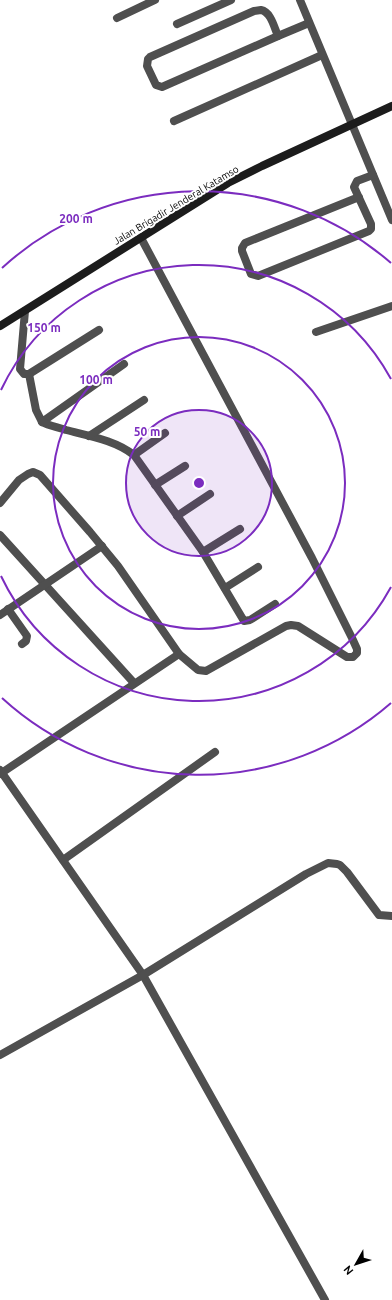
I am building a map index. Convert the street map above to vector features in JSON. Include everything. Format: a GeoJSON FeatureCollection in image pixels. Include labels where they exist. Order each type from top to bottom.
{"type":"FeatureCollection","features":[{"type":"Feature","properties":{"kind":"main road","name":"Jalan Brigadir Jenderal Katamso"},"geometry":{"type":"LineString","coordinates":[[0,326],[228,183],[392,106]]}},
{"type":"Feature","properties":{"kind":"street"},"geometry":{"type":"LineString","coordinates":[[117,18],[155,0]]}},
{"type":"Feature","properties":{"kind":"street"},"geometry":{"type":"LineString","coordinates":[[177,24],[231,0]]}},
{"type":"Feature","properties":{"kind":"street"},"geometry":{"type":"LineString","coordinates":[[300,0],[392,220]]}},
{"type":"Feature","properties":{"kind":"street"},"geometry":{"type":"LineString","coordinates":[[278,36],[268,14],[265,11],[254,11],[150,57],[148,59],[147,66],[156,85],[162,87],[309,23]]}},
{"type":"Feature","properties":{"kind":"street"},"geometry":{"type":"LineString","coordinates":[[174,120],[322,55]]}},
{"type":"Feature","properties":{"kind":"street"},"geometry":{"type":"LineString","coordinates":[[359,197],[245,243],[242,251],[251,274],[258,276],[367,233],[372,227],[359,197],[354,187],[357,181],[373,175]]}},
{"type":"Feature","properties":{"kind":"street"},"geometry":{"type":"LineString","coordinates":[[0,503],[22,477],[33,472],[40,475],[118,566],[179,654],[198,670],[206,671],[286,626],[291,625],[298,626],[347,657],[355,656],[357,653],[357,649],[312,558],[140,238]]}},
{"type":"Feature","properties":{"kind":"street"},"geometry":{"type":"LineString","coordinates":[[316,332],[392,306]]}},
{"type":"Feature","properties":{"kind":"street"},"geometry":{"type":"LineString","coordinates":[[25,311],[20,369],[24,374],[29,374],[99,330]]}},
{"type":"Feature","properties":{"kind":"street"},"geometry":{"type":"LineString","coordinates":[[42,422],[124,364]]}},
{"type":"Feature","properties":{"kind":"street"},"geometry":{"type":"LineString","coordinates":[[29,374],[36,410],[42,422],[120,446],[134,455],[203,552],[244,620],[250,620],[275,604]]}},
{"type":"Feature","properties":{"kind":"street"},"geometry":{"type":"LineString","coordinates":[[89,436],[144,400]]}},
{"type":"Feature","properties":{"kind":"street"},"geometry":{"type":"LineString","coordinates":[[134,455],[166,433]]}},
{"type":"Feature","properties":{"kind":"street"},"geometry":{"type":"LineString","coordinates":[[155,485],[185,466]]}},
{"type":"Feature","properties":{"kind":"street"},"geometry":{"type":"LineString","coordinates":[[177,516],[210,494]]}},
{"type":"Feature","properties":{"kind":"street"},"geometry":{"type":"LineString","coordinates":[[203,552],[240,529]]}},
{"type":"Feature","properties":{"kind":"street"},"geometry":{"type":"LineString","coordinates":[[0,535],[134,683]]}},
{"type":"Feature","properties":{"kind":"street"},"geometry":{"type":"LineString","coordinates":[[0,615],[102,546]]}},
{"type":"Feature","properties":{"kind":"street"},"geometry":{"type":"LineString","coordinates":[[225,588],[258,567]]}},
{"type":"Feature","properties":{"kind":"street"},"geometry":{"type":"LineString","coordinates":[[8,609],[27,636],[26,641],[22,644]]}},
{"type":"Feature","properties":{"kind":"street"},"geometry":{"type":"LineString","coordinates":[[179,654],[1,772],[143,975],[325,1300]]}},
{"type":"Feature","properties":{"kind":"street"},"geometry":{"type":"LineString","coordinates":[[63,860],[215,752]]}},
{"type":"Feature","properties":{"kind":"street"},"geometry":{"type":"LineString","coordinates":[[0,1055],[143,975],[306,874],[328,863],[340,865],[347,872],[377,913],[389,914]]}}]}
